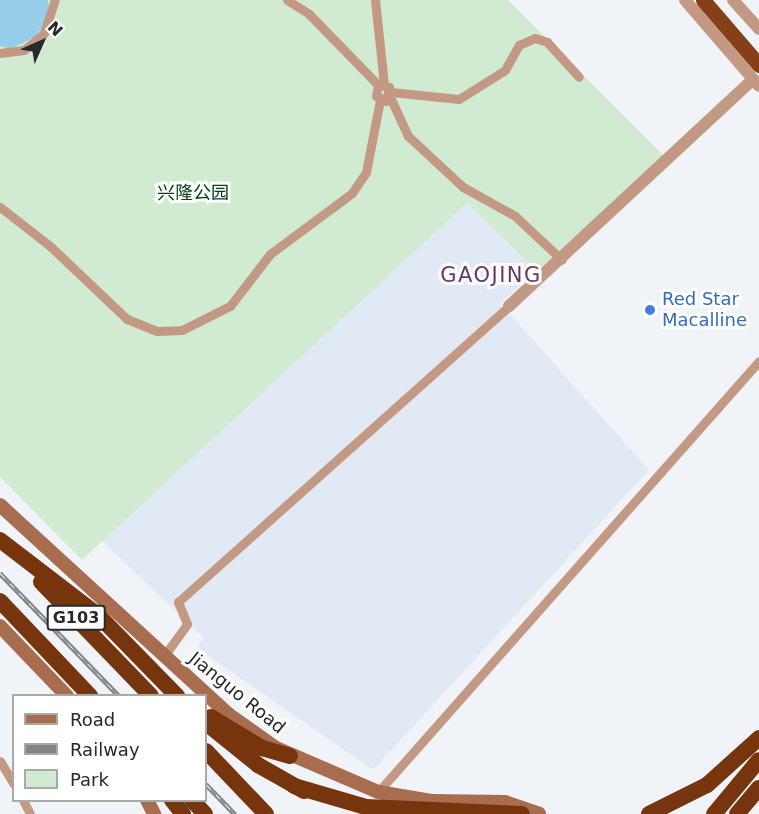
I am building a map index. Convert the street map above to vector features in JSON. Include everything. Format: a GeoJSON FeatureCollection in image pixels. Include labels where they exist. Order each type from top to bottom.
{"type":"FeatureCollection","features":[{"type":"Feature","properties":{"kind":"highway"},"geometry":{"type":"LineString","coordinates":[[703,0],[757,77]]}},
{"type":"Feature","properties":{"kind":"highway"},"geometry":{"type":"LineString","coordinates":[[714,0],[759,52]]}},
{"type":"Feature","properties":{"kind":"highway"},"geometry":{"type":"LineString","coordinates":[[0,540],[99,616],[177,694]]}},
{"type":"Feature","properties":{"kind":"highway","name":"G103"},"geometry":{"type":"LineString","coordinates":[[0,540],[149,694]]}},
{"type":"Feature","properties":{"kind":"highway","name":"G103"},"geometry":{"type":"LineString","coordinates":[[0,601],[86,694]]}},
{"type":"Feature","properties":{"kind":"highway"},"geometry":{"type":"LineString","coordinates":[[207,715],[262,748],[290,756]]}},
{"type":"Feature","properties":{"kind":"highway"},"geometry":{"type":"LineString","coordinates":[[207,724],[294,786],[360,814]]}},
{"type":"Feature","properties":{"kind":"highway"},"geometry":{"type":"LineString","coordinates":[[649,814],[707,785],[759,738]]}},
{"type":"Feature","properties":{"kind":"highway"},"geometry":{"type":"LineString","coordinates":[[207,753],[266,814]]}},
{"type":"Feature","properties":{"kind":"highway"},"geometry":{"type":"LineString","coordinates":[[714,814],[759,760]]}},
{"type":"Feature","properties":{"kind":"highway"},"geometry":{"type":"LineString","coordinates":[[294,786],[366,807],[522,814]]}},
{"type":"Feature","properties":{"kind":"highway"},"geometry":{"type":"LineString","coordinates":[[737,814],[759,788]]}},
{"type":"Feature","properties":{"kind":"highway"},"geometry":{"type":"LineString","coordinates":[[173,802],[183,814]]}},
{"type":"Feature","properties":{"kind":"highway"},"geometry":{"type":"LineString","coordinates":[[193,802],[205,814]]}},
{"type":"Feature","properties":{"kind":"main road","name":"Jianguo Road"},"geometry":{"type":"LineString","coordinates":[[0,505],[206,694]]}},
{"type":"Feature","properties":{"kind":"main road"},"geometry":{"type":"LineString","coordinates":[[0,626],[65,694]]}},
{"type":"Feature","properties":{"kind":"main road","name":"Jianguo Road"},"geometry":{"type":"LineString","coordinates":[[207,695],[228,714],[290,756],[378,792],[430,801],[505,802],[539,814]]}},
{"type":"Feature","properties":{"kind":"street"},"geometry":{"type":"LineString","coordinates":[[0,53],[24,50],[44,33],[55,0]]}},
{"type":"Feature","properties":{"kind":"street"},"geometry":{"type":"LineString","coordinates":[[287,0],[309,14],[381,85],[408,136],[463,187],[515,216],[561,260]]}},
{"type":"Feature","properties":{"kind":"street"},"geometry":{"type":"LineString","coordinates":[[0,207],[50,246],[127,319],[157,331],[182,330],[230,306],[264,260],[352,193],[366,172],[387,96],[381,85],[375,0]]}},
{"type":"Feature","properties":{"kind":"street"},"geometry":{"type":"LineString","coordinates":[[164,656],[187,624],[178,602],[561,260],[757,77],[685,0]]}},
{"type":"Feature","properties":{"kind":"street"},"geometry":{"type":"LineString","coordinates":[[733,0],[759,29]]}},
{"type":"Feature","properties":{"kind":"street"},"geometry":{"type":"LineString","coordinates":[[387,96],[459,99],[505,70],[519,45],[535,38],[547,42],[579,77]]}},
{"type":"Feature","properties":{"kind":"street"},"geometry":{"type":"LineString","coordinates":[[378,792],[759,361]]}},
{"type":"Feature","properties":{"kind":"street"},"geometry":{"type":"LineString","coordinates":[[0,761],[12,781]]}},
{"type":"Feature","properties":{"kind":"shaded area"},"geometry":{"type":"Polygon","coordinates":[[[467,203],[537,271],[500,303],[649,470],[373,770],[197,648],[203,637],[101,540],[467,203]]]}},
{"type":"Feature","properties":{"kind":"green space","name":"兴隆公园"},"geometry":{"type":"Polygon","coordinates":[[[0,0],[508,0],[664,156],[537,271],[467,203],[82,560],[0,477],[0,0]]]}},
{"type":"Feature","properties":{"kind":"water"},"geometry":{"type":"Polygon","coordinates":[[[0,0],[48,0],[50,19],[33,38],[11,49],[0,46],[0,0]]]}},
{"type":"Feature","properties":{"kind":"railway"},"geometry":{"type":"LineString","coordinates":[[0,573],[117,694]]}},
{"type":"Feature","properties":{"kind":"railway"},"geometry":{"type":"LineString","coordinates":[[207,785],[235,814]]}},
{"type":"Feature","properties":{"kind":"place","name":"Red Star Macalline"},"geometry":{"type":"Point","coordinates":[650,310]}},
{"type":"Feature","properties":{"kind":"district","name":"GAOJING"},"geometry":{"type":"Point","coordinates":[491,275]}}]}
